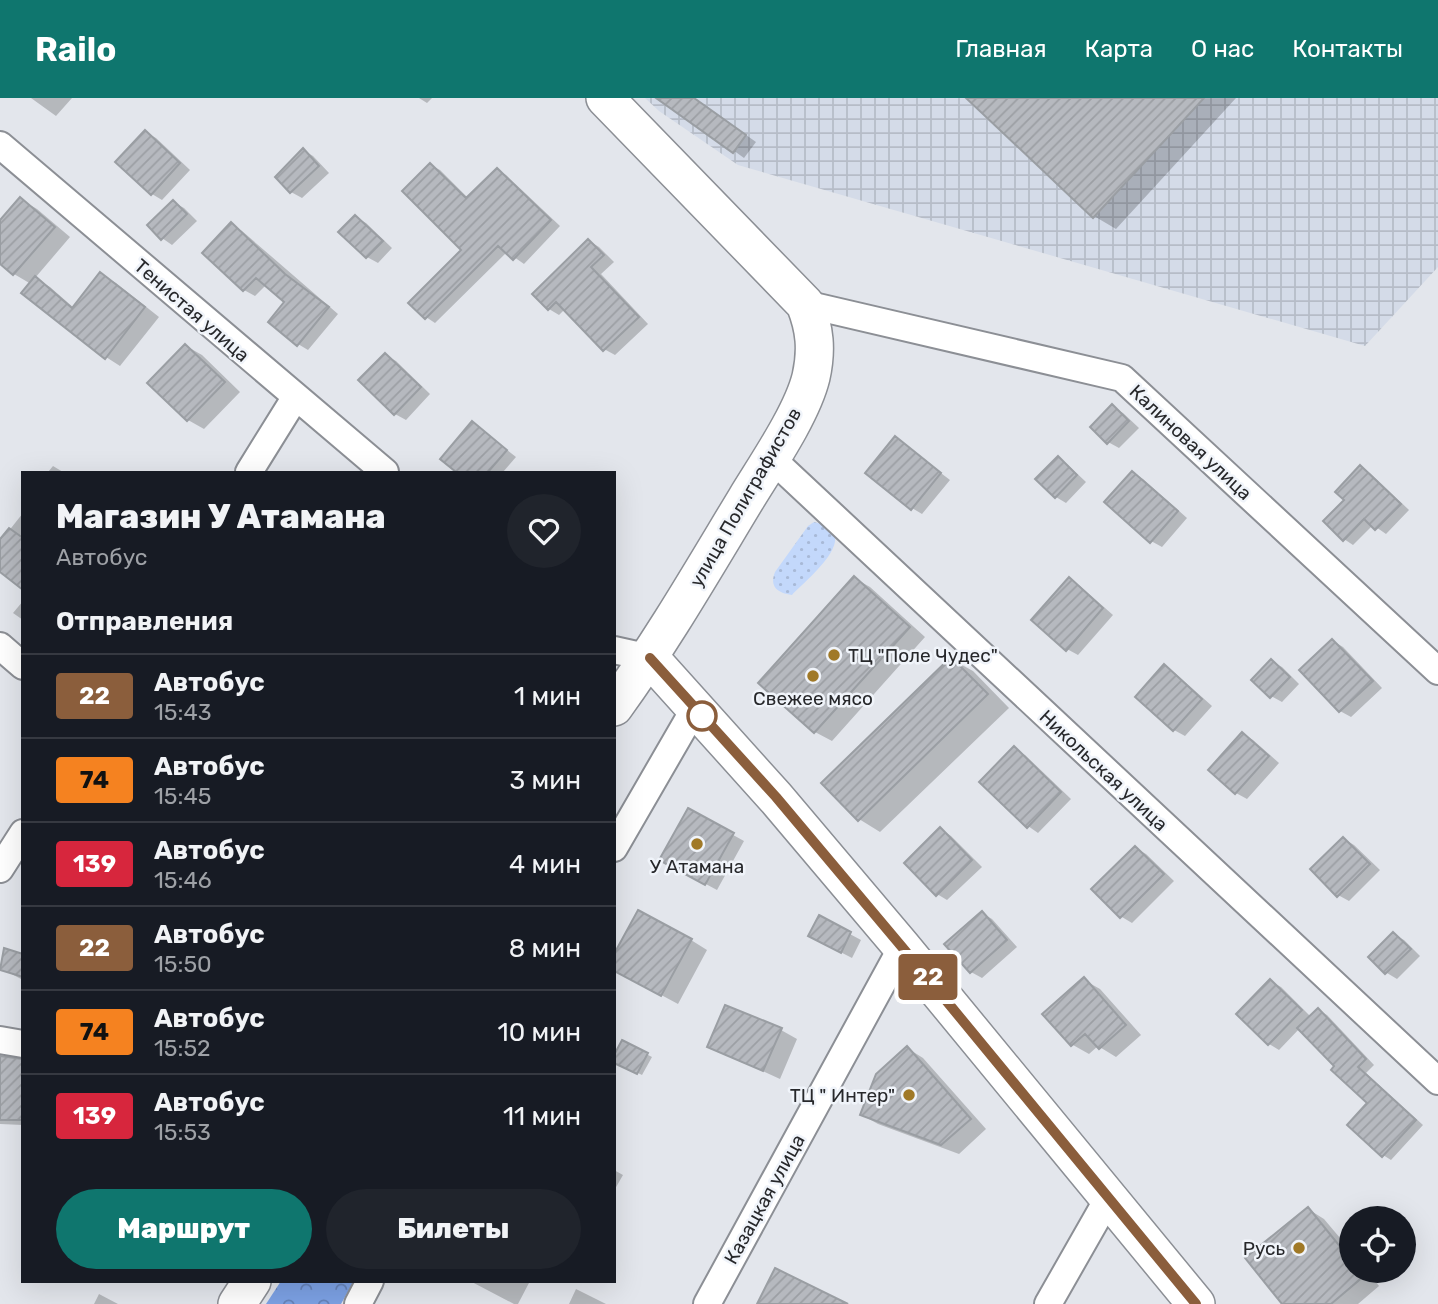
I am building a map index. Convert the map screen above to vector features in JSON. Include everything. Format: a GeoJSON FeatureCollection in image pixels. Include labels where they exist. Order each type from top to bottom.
{"type":"FeatureCollection","features":[{"type":"Feature","properties":{"kind":"street","name":"улица Полиграфистов"},"geometry":{"type":"LineString","coordinates":[[604,98],[805,304],[813,323],[815,340],[810,379],[804,398],[771,458],[650,658],[616,704]]}},
{"type":"Feature","properties":{"kind":"street","name":"Тенистая улица"},"geometry":{"type":"LineString","coordinates":[[0,145],[384,471]]}},
{"type":"Feature","properties":{"kind":"street","name":"Калиновая улица"},"geometry":{"type":"LineString","coordinates":[[805,304],[1122,377],[1438,671]]}},
{"type":"Feature","properties":{"kind":"street"},"geometry":{"type":"LineString","coordinates":[[249,471],[295,398]]}},
{"type":"Feature","properties":{"kind":"street","name":"Никольская улица"},"geometry":{"type":"LineString","coordinates":[[771,458],[1438,1081]]}},
{"type":"Feature","properties":{"kind":"street"},"geometry":{"type":"LineString","coordinates":[[0,646],[21,664]]}},
{"type":"Feature","properties":{"kind":"street"},"geometry":{"type":"LineString","coordinates":[[616,650],[650,658],[776,797],[1196,1304]]}},
{"type":"Feature","properties":{"kind":"street"},"geometry":{"type":"LineString","coordinates":[[616,845],[695,708]]}},
{"type":"Feature","properties":{"kind":"street"},"geometry":{"type":"LineString","coordinates":[[0,869],[21,836]]}},
{"type":"Feature","properties":{"kind":"street","name":"Казацкая улица"},"geometry":{"type":"LineString","coordinates":[[707,1304],[902,947]]}},
{"type":"Feature","properties":{"kind":"street"},"geometry":{"type":"LineString","coordinates":[[0,1040],[21,1044]]}},
{"type":"Feature","properties":{"kind":"street"},"geometry":{"type":"LineString","coordinates":[[1048,1304],[1109,1197]]}},
{"type":"Feature","properties":{"kind":"street"},"geometry":{"type":"LineString","coordinates":[[237,1304],[251,1283]]}},
{"type":"Feature","properties":{"kind":"street"},"geometry":{"type":"LineString","coordinates":[[358,1304],[369,1283]]}},
{"type":"Feature","properties":{"kind":"shaded area"},"geometry":{"type":"Polygon","coordinates":[[[645,98],[1438,98],[1438,267],[1365,346],[738,165],[659,111],[645,98]]]}},
{"type":"Feature","properties":{"kind":"shaded area"},"geometry":{"type":"Polygon","coordinates":[[[814,522],[829,528],[835,536],[834,545],[820,567],[792,595],[783,593],[774,585],[775,572],[808,526],[814,522]]]}},
{"type":"Feature","properties":{"kind":"green space"},"geometry":{"type":"Polygon","coordinates":[[[280,1283],[353,1283],[341,1304],[266,1304],[280,1283]]]}},
{"type":"Feature","properties":{"kind":"building"},"geometry":{"type":"Polygon","coordinates":[[[656,98],[694,98],[746,135],[733,153],[656,98]]]}},
{"type":"Feature","properties":{"kind":"building"},"geometry":{"type":"Polygon","coordinates":[[[966,98],[1204,98],[1093,218],[966,98]]]}},
{"type":"Feature","properties":{"kind":"building"},"geometry":{"type":"Polygon","coordinates":[[[145,130],[180,163],[151,195],[115,162],[145,130]]]}},
{"type":"Feature","properties":{"kind":"building"},"geometry":{"type":"Polygon","coordinates":[[[303,148],[319,166],[290,193],[275,177],[303,148]]]}},
{"type":"Feature","properties":{"kind":"building"},"geometry":{"type":"Polygon","coordinates":[[[430,163],[466,198],[497,168],[551,220],[513,260],[498,246],[425,319],[408,303],[461,250],[402,191],[430,163]]]}},
{"type":"Feature","properties":{"kind":"building"},"geometry":{"type":"Polygon","coordinates":[[[20,197],[55,227],[13,275],[0,264],[0,220],[20,197]]]}},
{"type":"Feature","properties":{"kind":"building"},"geometry":{"type":"Polygon","coordinates":[[[173,200],[187,214],[161,240],[147,225],[173,200]]]}},
{"type":"Feature","properties":{"kind":"building"},"geometry":{"type":"Polygon","coordinates":[[[355,215],[383,241],[366,258],[338,232],[355,215]]]}},
{"type":"Feature","properties":{"kind":"building"},"geometry":{"type":"Polygon","coordinates":[[[231,222],[285,274],[329,307],[297,346],[268,322],[284,302],[256,278],[243,291],[202,253],[231,222]]]}},
{"type":"Feature","properties":{"kind":"building"},"geometry":{"type":"Polygon","coordinates":[[[588,239],[604,255],[591,267],[639,317],[603,351],[556,302],[548,310],[532,294],[588,239]]]}},
{"type":"Feature","properties":{"kind":"building"},"geometry":{"type":"Polygon","coordinates":[[[100,272],[145,307],[105,359],[21,293],[35,276],[72,308],[100,272]]]}},
{"type":"Feature","properties":{"kind":"building"},"geometry":{"type":"Polygon","coordinates":[[[185,344],[225,382],[187,421],[147,383],[185,344]]]}},
{"type":"Feature","properties":{"kind":"building"},"geometry":{"type":"Polygon","coordinates":[[[385,353],[421,387],[394,415],[358,380],[385,353]]]}},
{"type":"Feature","properties":{"kind":"building"},"geometry":{"type":"Polygon","coordinates":[[[1112,404],[1129,421],[1107,444],[1090,427],[1112,404]]]}},
{"type":"Feature","properties":{"kind":"building"},"geometry":{"type":"Polygon","coordinates":[[[472,421],[507,450],[489,471],[455,471],[440,459],[472,421]]]}},
{"type":"Feature","properties":{"kind":"building"},"geometry":{"type":"Polygon","coordinates":[[[895,436],[941,473],[911,510],[865,473],[895,436]]]}},
{"type":"Feature","properties":{"kind":"building"},"geometry":{"type":"Polygon","coordinates":[[[1058,456],[1077,475],[1055,498],[1035,479],[1058,456]]]}},
{"type":"Feature","properties":{"kind":"building"},"geometry":{"type":"Polygon","coordinates":[[[1360,465],[1401,504],[1375,530],[1364,519],[1343,541],[1323,521],[1344,500],[1335,492],[1360,465]]]}},
{"type":"Feature","properties":{"kind":"building"},"geometry":{"type":"Polygon","coordinates":[[[1132,471],[1178,511],[1150,543],[1104,502],[1132,471]]]}},
{"type":"Feature","properties":{"kind":"building"},"geometry":{"type":"Polygon","coordinates":[[[9,528],[21,537],[21,588],[0,572],[0,539],[9,528]]]}},
{"type":"Feature","properties":{"kind":"building","name":"ТЦ \"Поле Чудес\""},"geometry":{"type":"Polygon","coordinates":[[[854,576],[910,627],[814,733],[758,683],[854,576]]]}},
{"type":"Feature","properties":{"kind":"building"},"geometry":{"type":"Polygon","coordinates":[[[1069,577],[1103,608],[1066,651],[1031,620],[1069,577]]]}},
{"type":"Feature","properties":{"kind":"building"},"geometry":{"type":"Polygon","coordinates":[[[1332,639],[1373,681],[1339,712],[1299,670],[1332,639]]]}},
{"type":"Feature","properties":{"kind":"building"},"geometry":{"type":"Polygon","coordinates":[[[951,657],[988,694],[858,821],[821,783],[951,657]]]}},
{"type":"Feature","properties":{"kind":"building"},"geometry":{"type":"Polygon","coordinates":[[[1271,659],[1290,677],[1270,698],[1251,680],[1271,659]]]}},
{"type":"Feature","properties":{"kind":"building"},"geometry":{"type":"Polygon","coordinates":[[[1164,664],[1202,699],[1173,731],[1135,697],[1164,664]]]}},
{"type":"Feature","properties":{"kind":"building"},"geometry":{"type":"Polygon","coordinates":[[[1242,732],[1269,756],[1235,794],[1208,770],[1242,732]]]}},
{"type":"Feature","properties":{"kind":"building"},"geometry":{"type":"Polygon","coordinates":[[[1014,746],[1061,792],[1027,828],[979,782],[1014,746]]]}},
{"type":"Feature","properties":{"kind":"building"},"geometry":{"type":"Polygon","coordinates":[[[688,808],[734,833],[705,885],[659,860],[688,808]]]}},
{"type":"Feature","properties":{"kind":"building"},"geometry":{"type":"Polygon","coordinates":[[[940,827],[972,860],[936,896],[904,863],[940,827]]]}},
{"type":"Feature","properties":{"kind":"building"},"geometry":{"type":"Polygon","coordinates":[[[1343,837],[1370,864],[1337,897],[1310,869],[1343,837]]]}},
{"type":"Feature","properties":{"kind":"building"},"geometry":{"type":"Polygon","coordinates":[[[1135,846],[1164,874],[1120,918],[1091,889],[1135,846]]]}},
{"type":"Feature","properties":{"kind":"building"},"geometry":{"type":"Polygon","coordinates":[[[638,910],[692,939],[661,996],[616,972],[616,950],[638,910]]]}},
{"type":"Feature","properties":{"kind":"building"},"geometry":{"type":"Polygon","coordinates":[[[982,911],[1007,940],[970,973],[944,944],[982,911]]]}},
{"type":"Feature","properties":{"kind":"building"},"geometry":{"type":"Polygon","coordinates":[[[819,915],[851,932],[841,953],[808,936],[819,915]]]}},
{"type":"Feature","properties":{"kind":"building"},"geometry":{"type":"Polygon","coordinates":[[[1393,932],[1411,949],[1385,974],[1368,957],[1393,932]]]}},
{"type":"Feature","properties":{"kind":"building"},"geometry":{"type":"Polygon","coordinates":[[[4,948],[21,953],[21,976],[0,970],[4,948]]]}},
{"type":"Feature","properties":{"kind":"building"},"geometry":{"type":"Polygon","coordinates":[[[1084,977],[1126,1025],[1099,1049],[1085,1034],[1071,1046],[1042,1014],[1084,977]]]}},
{"type":"Feature","properties":{"kind":"building"},"geometry":{"type":"Polygon","coordinates":[[[1270,979],[1302,1010],[1268,1045],[1236,1014],[1270,979]]]}},
{"type":"Feature","properties":{"kind":"building"},"geometry":{"type":"Polygon","coordinates":[[[725,1005],[782,1028],[763,1071],[707,1047],[725,1005]]]}},
{"type":"Feature","properties":{"kind":"building"},"geometry":{"type":"Polygon","coordinates":[[[1318,1008],[1366,1059],[1358,1067],[1416,1120],[1382,1157],[1347,1125],[1367,1103],[1331,1070],[1334,1066],[1297,1028],[1318,1008]]]}},
{"type":"Feature","properties":{"kind":"building"},"geometry":{"type":"Polygon","coordinates":[[[622,1040],[648,1053],[637,1074],[616,1064],[616,1051],[622,1040]]]}},
{"type":"Feature","properties":{"kind":"building","name":"ТЦ \" Интер\""},"geometry":{"type":"Polygon","coordinates":[[[907,1046],[971,1119],[941,1145],[860,1115],[876,1074],[907,1046]]]}},
{"type":"Feature","properties":{"kind":"building"},"geometry":{"type":"Polygon","coordinates":[[[0,1056],[21,1059],[21,1120],[0,1120],[0,1056]]]}},
{"type":"Feature","properties":{"kind":"building","name":"Русь"},"geometry":{"type":"Polygon","coordinates":[[[1308,1207],[1339,1245],[1339,1283],[1356,1283],[1331,1304],[1282,1304],[1245,1258],[1308,1207]]]}},
{"type":"Feature","properties":{"kind":"building"},"geometry":{"type":"Polygon","coordinates":[[[775,1268],[848,1304],[757,1304],[775,1268]]]}},
{"type":"Feature","properties":{"kind":"bus line","name":"22"},"geometry":{"type":"LineString","coordinates":[[650,658],[776,797],[1196,1304]]}},
{"type":"Feature","properties":{"kind":"place","name":"ТЦ \"Поле Чудес\""},"geometry":{"type":"Point","coordinates":[834,655]}},
{"type":"Feature","properties":{"kind":"place","name":"Свежее мясо"},"geometry":{"type":"Point","coordinates":[813,676]}},
{"type":"Feature","properties":{"kind":"place","name":"У Атамана"},"geometry":{"type":"Point","coordinates":[697,844]}},
{"type":"Feature","properties":{"kind":"place","name":"ТЦ \" Интер\""},"geometry":{"type":"Point","coordinates":[909,1095]}},
{"type":"Feature","properties":{"kind":"place","name":"Русь"},"geometry":{"type":"Point","coordinates":[1299,1248]}}]}
